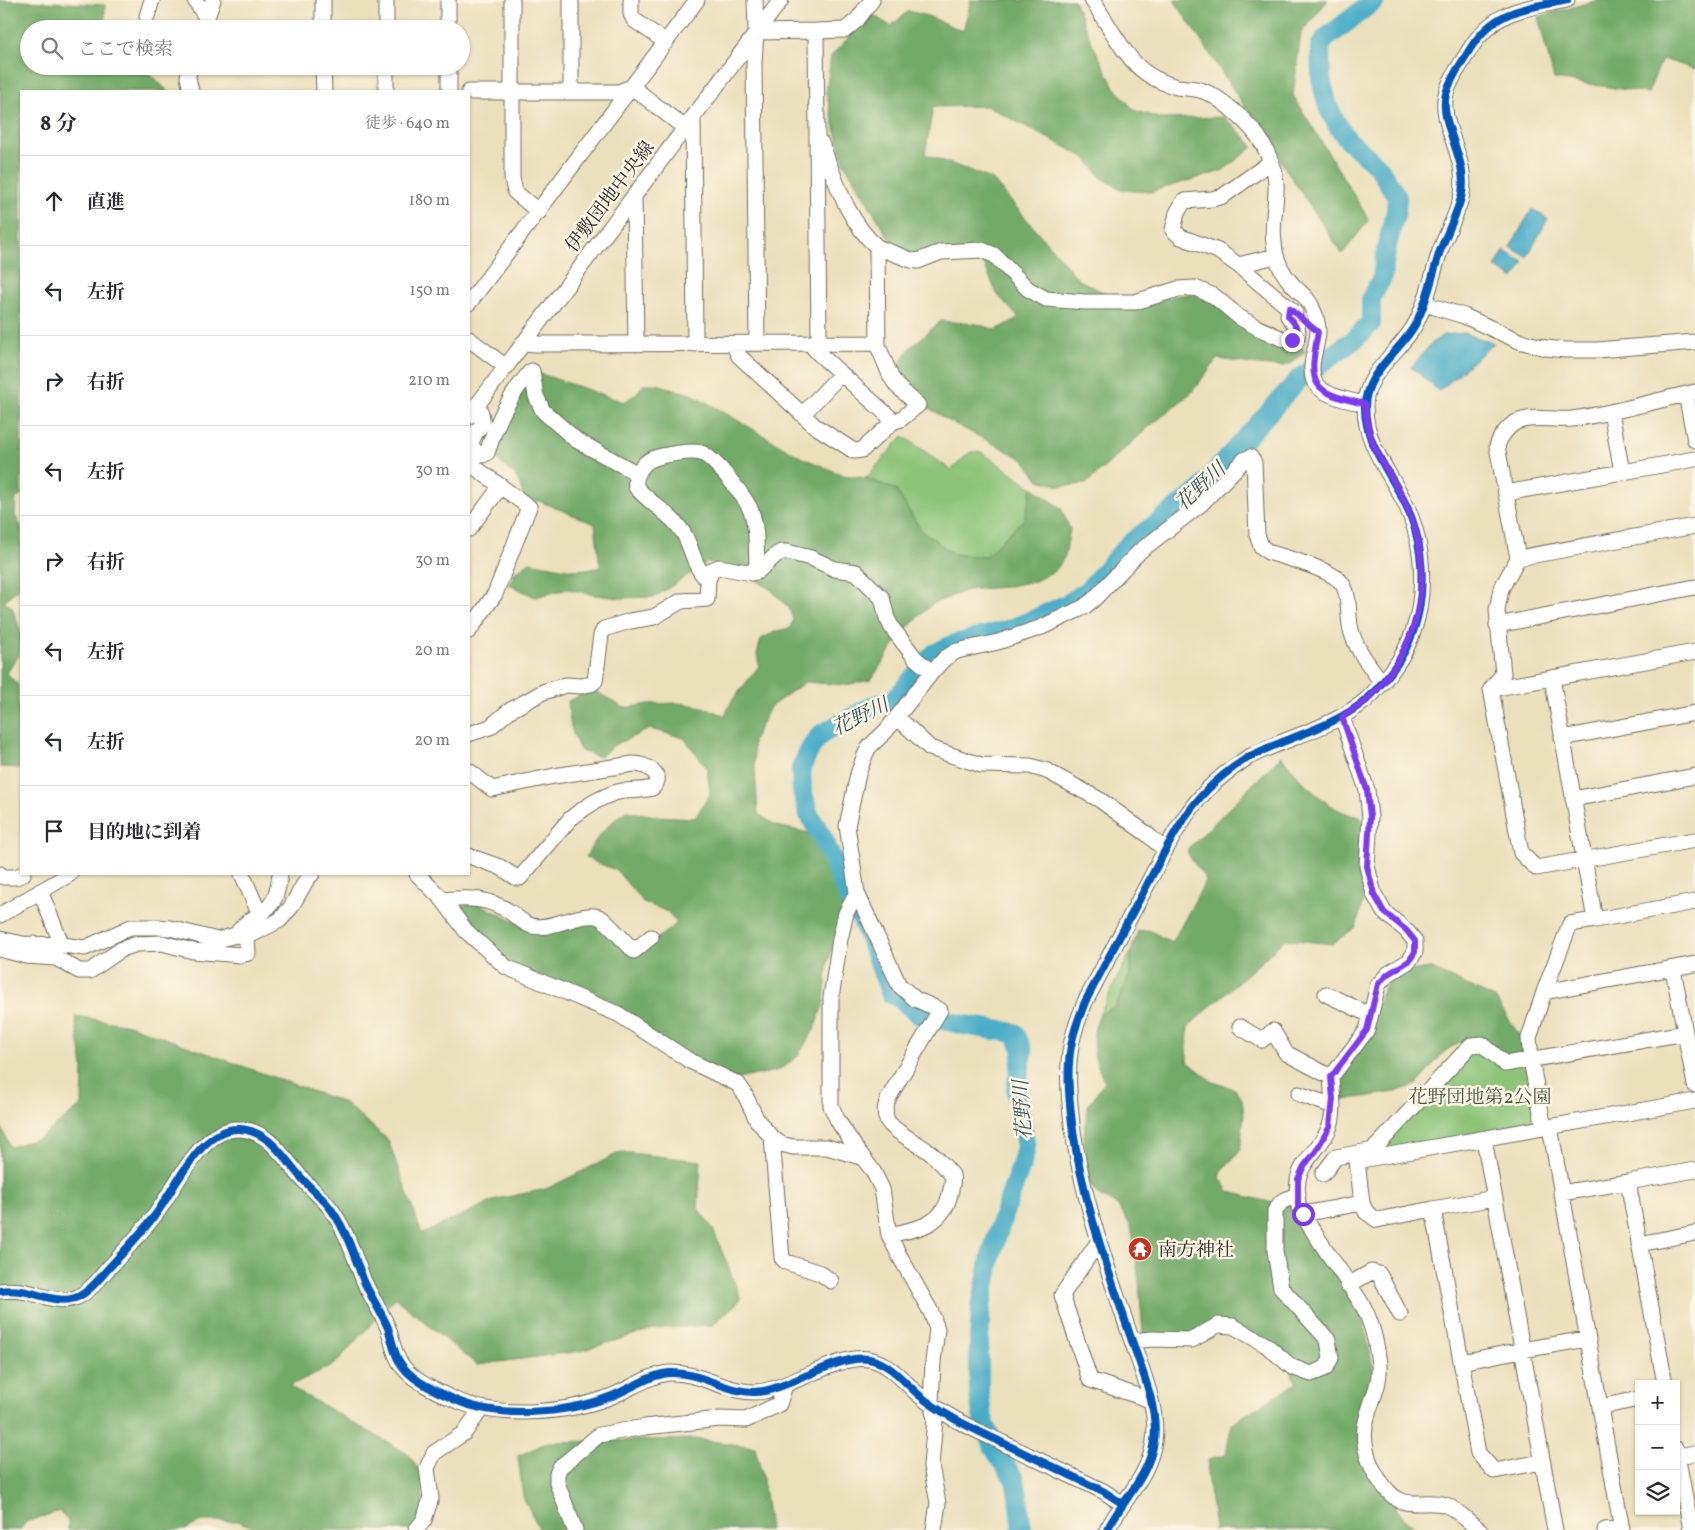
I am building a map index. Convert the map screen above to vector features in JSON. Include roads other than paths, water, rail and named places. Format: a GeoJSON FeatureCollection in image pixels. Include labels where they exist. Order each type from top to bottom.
{"type":"FeatureCollection","features":[{"type":"Feature","properties":{"kind":"street"},"geometry":{"type":"LineString","coordinates":[[147,16],[152,0]]}},
{"type":"Feature","properties":{"kind":"street"},"geometry":{"type":"LineString","coordinates":[[195,0],[203,20]]}},
{"type":"Feature","properties":{"kind":"street"},"geometry":{"type":"LineString","coordinates":[[206,20],[213,0]]}},
{"type":"Feature","properties":{"kind":"street"},"geometry":{"type":"LineString","coordinates":[[323,0],[323,20]]}},
{"type":"Feature","properties":{"kind":"street"},"geometry":{"type":"LineString","coordinates":[[386,0],[386,20]]}},
{"type":"Feature","properties":{"kind":"street"},"geometry":{"type":"LineString","coordinates":[[448,0],[448,20]]}},
{"type":"Feature","properties":{"kind":"street"},"geometry":{"type":"LineString","coordinates":[[512,0],[512,178],[514,192],[539,212]]}},
{"type":"Feature","properties":{"kind":"street"},"geometry":{"type":"LineString","coordinates":[[571,0],[571,92]]}},
{"type":"Feature","properties":{"kind":"street"},"geometry":{"type":"LineString","coordinates":[[631,0],[631,14],[634,20],[666,42]]}},
{"type":"Feature","properties":{"kind":"street"},"geometry":{"type":"LineString","coordinates":[[470,303],[697,0]]}},
{"type":"Feature","properties":{"kind":"street"},"geometry":{"type":"LineString","coordinates":[[755,0],[757,343]]}},
{"type":"Feature","properties":{"kind":"street","name":"伊敷団地中央線"},"geometry":{"type":"LineString","coordinates":[[473,410],[781,0]]}},
{"type":"Feature","properties":{"kind":"street"},"geometry":{"type":"LineString","coordinates":[[756,32],[845,30],[857,20],[872,0]]}},
{"type":"Feature","properties":{"kind":"street"},"geometry":{"type":"LineString","coordinates":[[1092,0],[1124,48],[1144,72],[1161,82],[1178,87],[1198,89],[1211,94],[1244,122],[1262,142],[1275,175],[1276,196],[1272,232],[1276,256],[1286,276],[1307,298],[1313,308],[1318,332],[1312,362],[1314,381],[1323,390],[1338,398],[1365,404]]}},
{"type":"Feature","properties":{"kind":"street"},"geometry":{"type":"LineString","coordinates":[[1107,1530],[1139,1482],[1152,1455],[1155,1439],[1154,1419],[1132,1341],[1098,1241],[1084,1190],[1074,1136],[1069,1093],[1072,1042],[1085,1002],[1165,850],[1194,804],[1209,788],[1248,758],[1342,717],[1367,700],[1398,663],[1413,630],[1419,611],[1422,583],[1419,542],[1406,505],[1370,439],[1366,422],[1365,404],[1367,391],[1375,376],[1410,334],[1425,304],[1440,251],[1460,202],[1463,172],[1445,108],[1450,82],[1472,45],[1492,23],[1506,14],[1567,0]]}},
{"type":"Feature","properties":{"kind":"street"},"geometry":{"type":"LineString","coordinates":[[816,31],[818,134],[815,343],[818,352],[894,421]]}},
{"type":"Feature","properties":{"kind":"street"},"geometry":{"type":"LineString","coordinates":[[188,75],[191,90]]}},
{"type":"Feature","properties":{"kind":"street"},"geometry":{"type":"LineString","coordinates":[[323,75],[324,90]]}},
{"type":"Feature","properties":{"kind":"street"},"geometry":{"type":"LineString","coordinates":[[386,75],[386,90]]}},
{"type":"Feature","properties":{"kind":"street"},"geometry":{"type":"LineString","coordinates":[[449,75],[449,90]]}},
{"type":"Feature","properties":{"kind":"street"},"geometry":{"type":"LineString","coordinates":[[470,92],[618,92],[632,88],[689,123],[695,344]]}},
{"type":"Feature","properties":{"kind":"street"},"geometry":{"type":"LineString","coordinates":[[818,134],[849,214],[864,235],[877,246],[911,260],[918,260],[941,252],[982,250],[994,255],[1028,289],[1046,299],[1086,302],[1134,302],[1178,290],[1194,288],[1214,296],[1239,317],[1285,340],[1292,340],[1297,337],[1298,332],[1297,327],[1288,316],[1289,308]]}},
{"type":"Feature","properties":{"kind":"street"},"geometry":{"type":"LineString","coordinates":[[1271,162],[1223,196],[1212,199],[1184,201],[1177,213],[1173,230],[1181,237],[1218,251],[1238,265],[1318,332]]}},
{"type":"Feature","properties":{"kind":"street"},"geometry":{"type":"LineString","coordinates":[[634,197],[636,344]]}},
{"type":"Feature","properties":{"kind":"street"},"geometry":{"type":"LineString","coordinates":[[733,344],[739,356],[815,426],[854,452],[862,450],[894,421],[901,419],[918,404],[891,377],[878,343],[877,246]]}},
{"type":"Feature","properties":{"kind":"street"},"geometry":{"type":"LineString","coordinates":[[1238,265],[1276,256]]}},
{"type":"Feature","properties":{"kind":"street"},"geometry":{"type":"LineString","coordinates":[[1425,304],[1464,316],[1519,341],[1546,348],[1597,350],[1695,342]]}},
{"type":"Feature","properties":{"kind":"street"},"geometry":{"type":"LineString","coordinates":[[470,340],[506,367]]}},
{"type":"Feature","properties":{"kind":"street"},"geometry":{"type":"LineString","coordinates":[[523,343],[878,343]]}},
{"type":"Feature","properties":{"kind":"street"},"geometry":{"type":"LineString","coordinates":[[473,410],[483,417],[482,423],[473,437],[471,446],[478,454],[487,454],[499,418],[510,398],[532,371],[536,396],[544,411],[576,440],[638,474]]}},
{"type":"Feature","properties":{"kind":"street"},"geometry":{"type":"LineString","coordinates":[[803,414],[841,374]]}},
{"type":"Feature","properties":{"kind":"street"},"geometry":{"type":"LineString","coordinates":[[1695,440],[1691,393],[1569,420],[1531,418],[1517,422],[1500,436],[1497,446],[1518,558],[1501,589],[1497,610],[1497,625],[1503,674],[1491,689],[1521,853],[1536,868],[1695,840]]}},
{"type":"Feature","properties":{"kind":"street"},"geometry":{"type":"LineString","coordinates":[[1612,412],[1622,472]]}},
{"type":"Feature","properties":{"kind":"street"},"geometry":{"type":"LineString","coordinates":[[708,580],[700,570],[683,532],[675,522],[636,487],[638,474],[645,463],[652,459],[694,452],[702,453],[709,457],[723,471],[745,498],[751,509],[755,522],[756,572]]}},
{"type":"Feature","properties":{"kind":"street"},"geometry":{"type":"LineString","coordinates":[[889,1235],[917,1229],[940,1217],[948,1205],[953,1179],[952,1175],[934,1155],[904,1135],[887,1120],[885,1113],[889,1097],[940,1010],[915,999],[899,985],[857,893],[847,826],[858,774],[869,747],[886,732],[932,672],[945,658],[957,651],[998,642],[1042,627],[1084,607],[1140,551],[1201,504],[1244,460],[1250,457],[1254,462],[1258,535],[1261,546],[1268,552],[1328,573],[1343,584],[1351,630],[1361,655],[1382,683]]}},
{"type":"Feature","properties":{"kind":"street"},"geometry":{"type":"LineString","coordinates":[[1506,493],[1695,459]]}},
{"type":"Feature","properties":{"kind":"street"},"geometry":{"type":"LineString","coordinates":[[470,464],[529,508],[495,594],[470,630]]}},
{"type":"Feature","properties":{"kind":"street"},"geometry":{"type":"LineString","coordinates":[[470,528],[500,486]]}},
{"type":"Feature","properties":{"kind":"street"},"geometry":{"type":"LineString","coordinates":[[1518,558],[1695,526]]}},
{"type":"Feature","properties":{"kind":"street"},"geometry":{"type":"LineString","coordinates":[[470,734],[490,727],[509,711],[543,692],[566,685],[581,686],[591,684],[595,681],[601,635],[604,629],[630,621],[654,617],[681,601],[707,599],[708,580],[712,570],[720,567],[740,572],[756,572],[781,552],[811,558],[835,569],[856,572],[882,598],[887,618],[892,628],[920,662],[932,672]]}},
{"type":"Feature","properties":{"kind":"street"},"geometry":{"type":"LineString","coordinates":[[1497,625],[1695,587]]}},
{"type":"Feature","properties":{"kind":"street"},"geometry":{"type":"LineString","coordinates":[[1491,689],[1695,652]]}},
{"type":"Feature","properties":{"kind":"street"},"geometry":{"type":"LineString","coordinates":[[1552,678],[1595,920]]}},
{"type":"Feature","properties":{"kind":"street"},"geometry":{"type":"LineString","coordinates":[[1562,738],[1695,713]]}},
{"type":"Feature","properties":{"kind":"street"},"geometry":{"type":"LineString","coordinates":[[897,717],[930,748],[981,765],[1030,766],[1047,771],[1100,800],[1147,834],[1165,850]]}},
{"type":"Feature","properties":{"kind":"street"},"geometry":{"type":"LineString","coordinates":[[1342,717],[1367,790],[1370,817],[1367,866],[1374,894],[1384,912],[1406,930],[1415,941],[1415,952],[1409,961],[1388,974],[1378,984],[1367,1030],[1331,1077],[1332,1106],[1330,1126],[1316,1151],[1304,1166],[1298,1179],[1298,1206],[1368,1317],[1379,1364],[1377,1388],[1365,1426],[1366,1449],[1374,1470],[1386,1490],[1394,1498],[1406,1503],[1434,1502],[1445,1505],[1452,1508],[1480,1530]]}},
{"type":"Feature","properties":{"kind":"street"},"geometry":{"type":"LineString","coordinates":[[470,772],[492,789],[554,776],[633,764],[646,766],[653,771],[658,780],[652,788],[618,792],[589,804],[570,819],[520,878],[500,867],[470,856]]}},
{"type":"Feature","properties":{"kind":"street"},"geometry":{"type":"LineString","coordinates":[[1573,799],[1695,776]]}},
{"type":"Feature","properties":{"kind":"street"},"geometry":{"type":"LineString","coordinates":[[0,874],[2,877],[21,875]]}},
{"type":"Feature","properties":{"kind":"street"},"geometry":{"type":"LineString","coordinates":[[0,915],[68,875]]}},
{"type":"Feature","properties":{"kind":"street"},"geometry":{"type":"LineString","coordinates":[[242,875],[259,913]]}},
{"type":"Feature","properties":{"kind":"street"},"geometry":{"type":"LineString","coordinates":[[0,949],[26,956],[56,958],[79,971],[90,971],[122,949],[137,944],[162,943],[193,951],[241,955],[248,953],[241,927],[272,904],[280,875]]}},
{"type":"Feature","properties":{"kind":"street"},"geometry":{"type":"LineString","coordinates":[[0,939],[23,944],[62,945],[85,948],[131,927],[164,928],[217,940],[242,936],[280,920],[291,907],[311,875]]}},
{"type":"Feature","properties":{"kind":"street"},"geometry":{"type":"LineString","coordinates":[[418,875],[443,900],[466,931],[506,967],[618,1014],[690,1061],[738,1084],[764,1131],[781,1144],[793,1147],[827,1147],[862,1157]]}},
{"type":"Feature","properties":{"kind":"street"},"geometry":{"type":"LineString","coordinates":[[40,891],[62,945]]}},
{"type":"Feature","properties":{"kind":"street"},"geometry":{"type":"LineString","coordinates":[[857,893],[846,913],[831,998],[831,1106],[838,1121],[882,1189],[889,1235],[932,1312],[937,1329],[931,1404],[934,1418],[932,1466],[938,1503],[934,1530]]}},
{"type":"Feature","properties":{"kind":"street"},"geometry":{"type":"LineString","coordinates":[[443,900],[480,899],[499,905],[531,926],[550,927],[571,919],[601,918],[634,951],[651,937]]}},
{"type":"Feature","properties":{"kind":"street"},"geometry":{"type":"LineString","coordinates":[[1605,1530],[1622,1529],[1561,1194],[1531,1060],[1529,1038],[1570,924],[1695,902]]}},
{"type":"Feature","properties":{"kind":"street"},"geometry":{"type":"LineString","coordinates":[[1544,992],[1695,964]]}},
{"type":"Feature","properties":{"kind":"street"},"geometry":{"type":"LineString","coordinates":[[1673,968],[1695,1085]]}},
{"type":"Feature","properties":{"kind":"street"},"geometry":{"type":"LineString","coordinates":[[1326,994],[1370,1015]]}},
{"type":"Feature","properties":{"kind":"street"},"geometry":{"type":"LineString","coordinates":[[1240,1027],[1262,1040],[1273,1031],[1286,1053],[1331,1077]]}},
{"type":"Feature","properties":{"kind":"street"},"geometry":{"type":"LineString","coordinates":[[1357,1161],[1377,1146],[1472,1045],[1482,1044],[1505,1064],[1685,1033]]}},
{"type":"Feature","properties":{"kind":"street"},"geometry":{"type":"LineString","coordinates":[[1299,1094],[1332,1106]]}},
{"type":"Feature","properties":{"kind":"street"},"geometry":{"type":"LineString","coordinates":[[1357,1161],[1695,1101]]}},
{"type":"Feature","properties":{"kind":"street"},"geometry":{"type":"LineString","coordinates":[[0,1291],[18,1290],[57,1299],[72,1299],[83,1294],[99,1280],[150,1221],[200,1149],[219,1133],[239,1129],[253,1132],[270,1141],[328,1206],[352,1247],[364,1280],[388,1328],[400,1362],[411,1375],[452,1399],[482,1408],[529,1412],[570,1407],[598,1401],[667,1373],[682,1374],[741,1391],[758,1392],[785,1385],[841,1362],[867,1359],[880,1362],[894,1371],[931,1404],[948,1416],[1103,1491],[1123,1504]]}},
{"type":"Feature","properties":{"kind":"street"},"geometry":{"type":"LineString","coordinates":[[772,1138],[782,1258],[786,1262],[820,1274],[831,1282]]}},
{"type":"Feature","properties":{"kind":"street"},"geometry":{"type":"LineString","coordinates":[[1484,1139],[1555,1530]]}},
{"type":"Feature","properties":{"kind":"street"},"geometry":{"type":"LineString","coordinates":[[1323,1174],[1336,1157],[1370,1151]]}},
{"type":"Feature","properties":{"kind":"street"},"geometry":{"type":"LineString","coordinates":[[1357,1161],[1362,1202],[1366,1212],[1377,1220],[1495,1198]]}},
{"type":"Feature","properties":{"kind":"street"},"geometry":{"type":"LineString","coordinates":[[1561,1194],[1695,1170]]}},
{"type":"Feature","properties":{"kind":"street"},"geometry":{"type":"LineString","coordinates":[[1628,1182],[1664,1380]]}},
{"type":"Feature","properties":{"kind":"street"},"geometry":{"type":"LineString","coordinates":[[1132,1341],[1152,1338],[1192,1340],[1218,1325],[1233,1326],[1266,1345],[1292,1366],[1311,1374],[1326,1368],[1331,1358],[1328,1340],[1322,1331],[1281,1288],[1275,1251],[1275,1212],[1281,1202],[1298,1194]]}},
{"type":"Feature","properties":{"kind":"street"},"geometry":{"type":"LineString","coordinates":[[1303,1214],[1362,1202]]}},
{"type":"Feature","properties":{"kind":"street"},"geometry":{"type":"LineString","coordinates":[[1434,1209],[1478,1453],[1494,1471],[1542,1462]]}},
{"type":"Feature","properties":{"kind":"street"},"geometry":{"type":"LineString","coordinates":[[1639,1244],[1695,1233]]}},
{"type":"Feature","properties":{"kind":"street"},"geometry":{"type":"LineString","coordinates":[[1098,1241],[1062,1295],[1090,1380],[1150,1400]]}},
{"type":"Feature","properties":{"kind":"street"},"geometry":{"type":"LineString","coordinates":[[1348,1284],[1371,1272],[1379,1274],[1400,1314]]}},
{"type":"Feature","properties":{"kind":"street"},"geometry":{"type":"LineString","coordinates":[[1461,1362],[1587,1339]]}},
{"type":"Feature","properties":{"kind":"street"},"geometry":{"type":"LineString","coordinates":[[575,1530],[557,1483],[557,1474],[560,1467],[567,1460],[599,1435],[645,1427],[720,1419],[746,1420],[779,1404],[785,1385]]}},
{"type":"Feature","properties":{"kind":"street"},"geometry":{"type":"LineString","coordinates":[[1600,1406],[1635,1400]]}},
{"type":"Feature","properties":{"kind":"street"},"geometry":{"type":"LineString","coordinates":[[416,1530],[424,1520],[431,1498],[427,1468],[434,1453],[464,1433],[482,1408]]}},
{"type":"Feature","properties":{"kind":"street"},"geometry":{"type":"LineString","coordinates":[[1680,1452],[1695,1453]]}},
{"type":"Feature","properties":{"kind":"street"},"geometry":{"type":"LineString","coordinates":[[1680,1469],[1691,1530]]}},
{"type":"Feature","properties":{"kind":"water"},"geometry":{"type":"Polygon","coordinates":[[[1532,209],[1548,219],[1527,257],[1510,247],[1532,209]]]}},
{"type":"Feature","properties":{"kind":"water"},"geometry":{"type":"Polygon","coordinates":[[[1504,251],[1524,262],[1514,279],[1495,267],[1504,251]]]}},
{"type":"Feature","properties":{"kind":"water"},"geometry":{"type":"Polygon","coordinates":[[[1464,333],[1494,343],[1439,391],[1411,367],[1432,343],[1443,335],[1464,333]]]}},
{"type":"Feature","properties":{"kind":"waterway","name":"花野川"},"geometry":{"type":"LineString","coordinates":[[1022,1530],[1015,1480],[993,1447],[982,1415],[979,1394],[979,1341],[981,1307],[991,1256],[1026,1147],[1016,1089],[1023,1051],[1015,1033],[964,1025],[918,1014],[900,998],[891,994],[862,920],[847,894],[822,836],[809,815],[802,790],[801,768],[810,749],[820,735],[872,706],[894,700],[934,654],[952,645],[1011,629],[1069,603],[1087,591],[1129,544],[1202,489],[1220,466],[1300,378],[1355,339],[1371,323],[1371,298],[1382,278],[1387,245],[1396,211],[1397,197],[1378,166],[1349,141],[1339,128],[1328,107],[1321,79],[1320,47],[1325,39],[1375,0]]}},
{"type":"Feature","properties":{"kind":"place","name":"南方神社"},"geometry":{"type":"Point","coordinates":[1140,1249]}},
{"type":"Feature","properties":{"kind":"park label","name":"花野団地第2公園"},"geometry":{"type":"Point","coordinates":[1480,1096]}}]}
